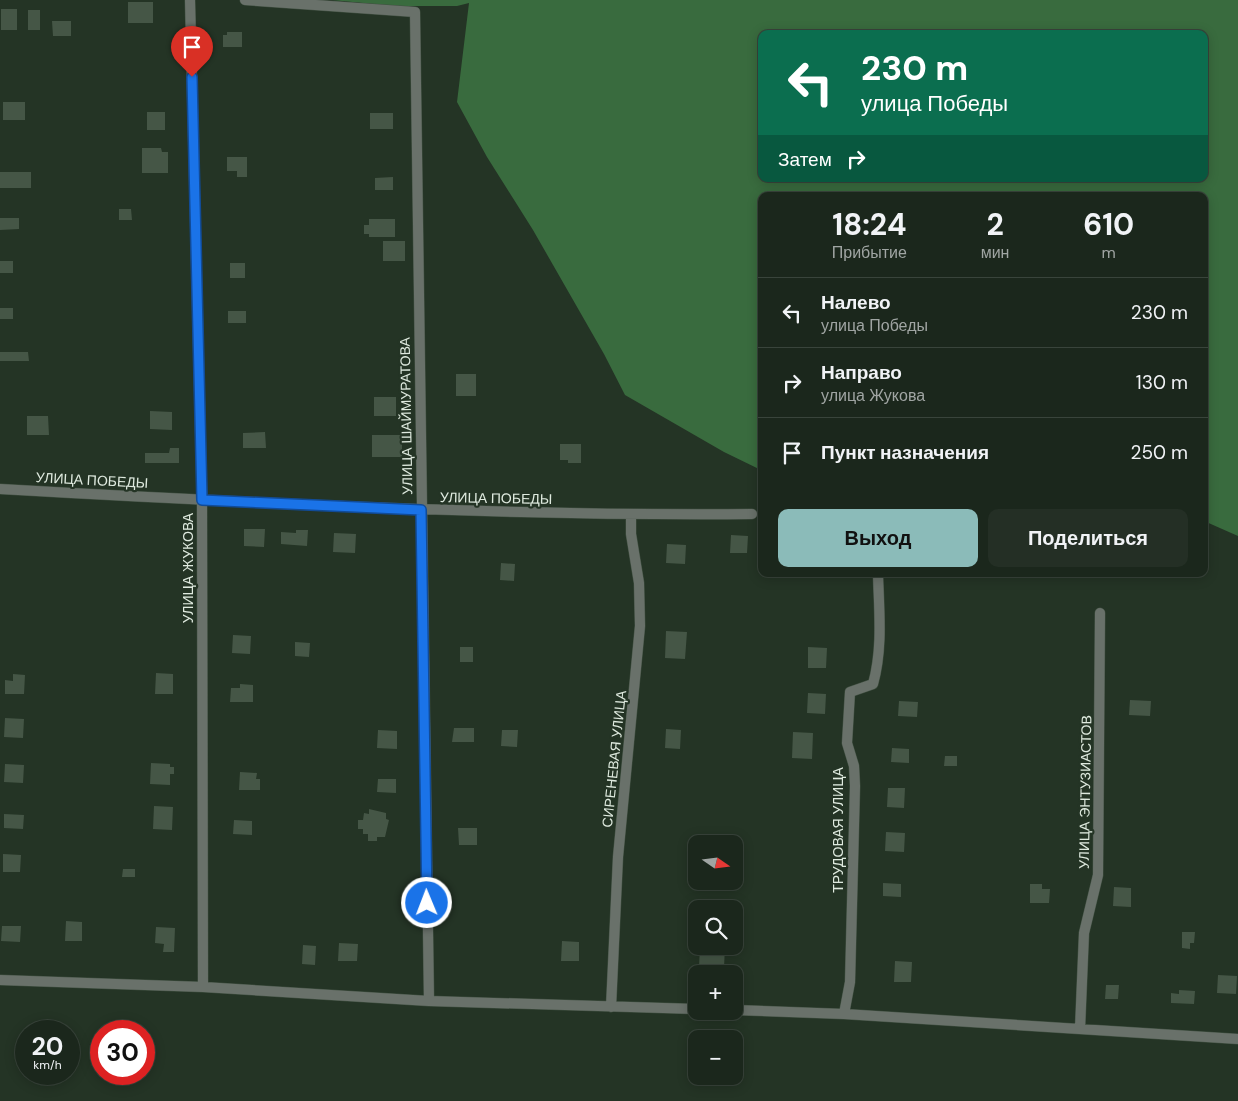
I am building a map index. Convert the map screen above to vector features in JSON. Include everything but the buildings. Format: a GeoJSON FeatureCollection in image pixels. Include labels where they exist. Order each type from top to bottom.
{"type":"FeatureCollection","features":[{"type":"Feature","properties":{"kind":"street","name":"УЛИЦА ЖУКОВА"},"geometry":{"type":"LineString","coordinates":[[190,0],[202,500],[204,987]]}},
{"type":"Feature","properties":{"kind":"street","name":"УЛИЦА ШАЙМУРАТОВА"},"geometry":{"type":"LineString","coordinates":[[245,0],[415,12],[429,1001]]}},
{"type":"Feature","properties":{"kind":"street","name":"УЛИЦА ПОБЕДЫ"},"geometry":{"type":"LineString","coordinates":[[0,489],[421,510],[631,515],[752,514]]}},
{"type":"Feature","properties":{"kind":"street","name":"СИРЕНЕВАЯ УЛИЦА"},"geometry":{"type":"LineString","coordinates":[[611,1007],[618,857],[640,626],[638,583],[631,534],[631,515]]}},
{"type":"Feature","properties":{"kind":"street","name":"ТРУДОВАЯ УЛИЦА"},"geometry":{"type":"LineString","coordinates":[[844,1014],[850,982],[855,786],[854,766],[847,743],[850,692],[873,684],[878,667],[880,641],[878,577]]}},
{"type":"Feature","properties":{"kind":"street","name":"УЛИЦА ЭНТУЗИАСТОВ"},"geometry":{"type":"LineString","coordinates":[[1080,1029],[1084,933],[1098,875],[1100,613]]}},
{"type":"Feature","properties":{"kind":"street"},"geometry":{"type":"LineString","coordinates":[[0,980],[204,987],[429,1001],[688,1009]]}},
{"type":"Feature","properties":{"kind":"street"},"geometry":{"type":"LineString","coordinates":[[743,1010],[844,1014],[1238,1039]]}},
{"type":"Feature","properties":{"kind":"green space"},"geometry":{"type":"Polygon","coordinates":[[[332,0],[1238,0],[1238,536],[1208,523],[1208,192],[758,192],[758,469],[724,452],[625,395],[604,354],[533,230],[487,157],[457,102],[469,3],[457,6],[393,6],[332,0]]]}},
{"type":"Feature","properties":{"kind":"route"},"geometry":{"type":"LineString","coordinates":[[192,77],[202,500],[421,510],[427,903]]}}]}
